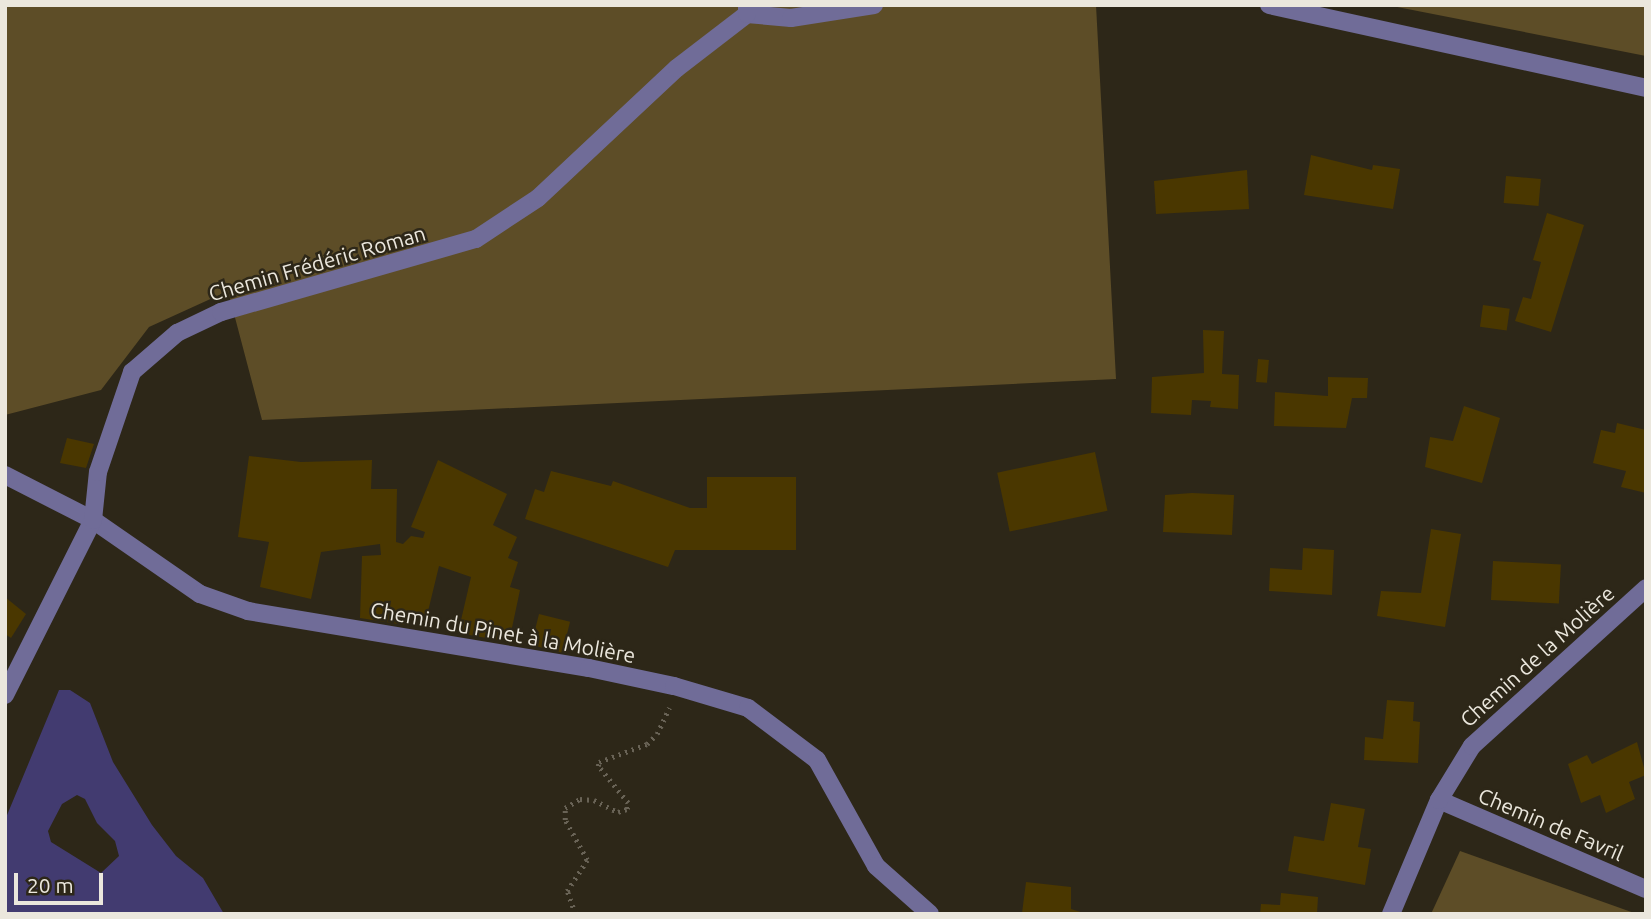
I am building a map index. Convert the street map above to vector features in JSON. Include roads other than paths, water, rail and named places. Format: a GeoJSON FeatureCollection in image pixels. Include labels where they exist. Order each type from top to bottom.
{"type":"FeatureCollection","features":[{"type":"Feature","properties":{"kind":"street"},"geometry":{"type":"LineString","coordinates":[[747,10],[791,18],[874,5]]}},
{"type":"Feature","properties":{"kind":"street"},"geometry":{"type":"LineString","coordinates":[[1269,5],[1646,88]]}},
{"type":"Feature","properties":{"kind":"street","name":"Chemin Frédéric Roman"},"geometry":{"type":"LineString","coordinates":[[5,695],[93,520],[97,472],[132,372],[177,333],[221,312],[476,239],[538,198],[677,68],[747,10]]}},
{"type":"Feature","properties":{"kind":"street","name":"Chemin du Pinet à la Molière"},"geometry":{"type":"LineString","coordinates":[[5,475],[93,520],[200,594],[248,611],[674,685],[748,708],[817,760],[876,866],[930,914]]}},
{"type":"Feature","properties":{"kind":"street","name":"Chemin de la Molière"},"geometry":{"type":"LineString","coordinates":[[1391,914],[1439,800],[1472,746],[1646,588]]}},
{"type":"Feature","properties":{"kind":"street","name":"Chemin de Favril"},"geometry":{"type":"LineString","coordinates":[[1439,800],[1646,889]]}}]}
